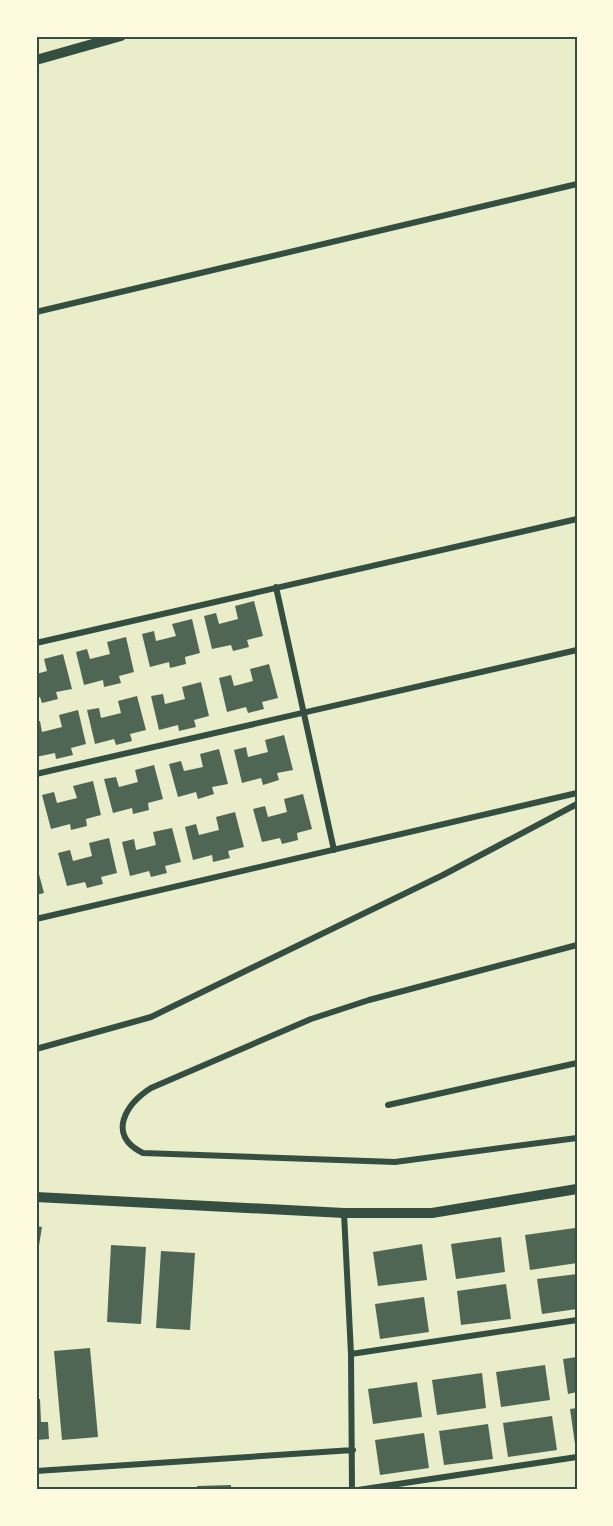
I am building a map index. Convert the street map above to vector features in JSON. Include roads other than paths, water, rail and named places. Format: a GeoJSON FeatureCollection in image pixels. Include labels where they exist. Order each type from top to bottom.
{"type":"FeatureCollection","features":[{"type":"Feature","properties":{"kind":"street"},"geometry":{"type":"LineString","coordinates":[[36,60],[121,36]]}},
{"type":"Feature","properties":{"kind":"street"},"geometry":{"type":"LineString","coordinates":[[36,312],[577,184]]}},
{"type":"Feature","properties":{"kind":"street"},"geometry":{"type":"LineString","coordinates":[[36,643],[577,519]]}},
{"type":"Feature","properties":{"kind":"street"},"geometry":{"type":"LineString","coordinates":[[276,587],[334,850]]}},
{"type":"Feature","properties":{"kind":"street"},"geometry":{"type":"LineString","coordinates":[[36,774],[577,650]]}},
{"type":"Feature","properties":{"kind":"street"},"geometry":{"type":"LineString","coordinates":[[36,919],[577,793]]}},
{"type":"Feature","properties":{"kind":"street"},"geometry":{"type":"LineString","coordinates":[[36,1049],[150,1017],[443,874],[577,804]]}},
{"type":"Feature","properties":{"kind":"street"},"geometry":{"type":"LineString","coordinates":[[577,945],[369,1000],[311,1019],[152,1088],[135,1098],[122,1121],[123,1131],[130,1144],[143,1153],[154,1154],[395,1162],[577,1138]]}},
{"type":"Feature","properties":{"kind":"street"},"geometry":{"type":"LineString","coordinates":[[388,1105],[577,1064]]}},
{"type":"Feature","properties":{"kind":"street"},"geometry":{"type":"LineString","coordinates":[[36,1197],[344,1213],[432,1214],[577,1189]]}},
{"type":"Feature","properties":{"kind":"street"},"geometry":{"type":"LineString","coordinates":[[344,1213],[351,1354],[352,1490]]}},
{"type":"Feature","properties":{"kind":"street"},"geometry":{"type":"LineString","coordinates":[[351,1354],[577,1320]]}},
{"type":"Feature","properties":{"kind":"street"},"geometry":{"type":"LineString","coordinates":[[36,1471],[353,1450]]}},
{"type":"Feature","properties":{"kind":"street"},"geometry":{"type":"LineString","coordinates":[[358,1490],[577,1457]]}}]}
